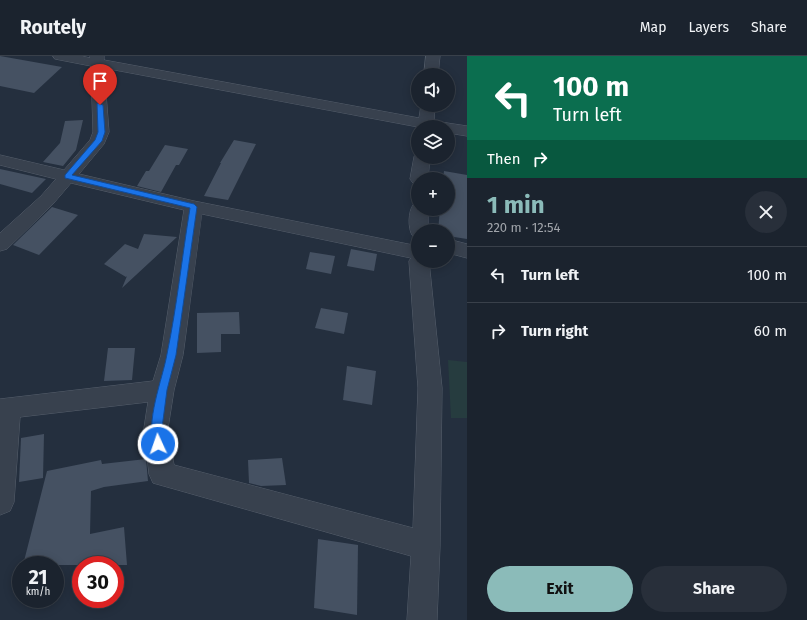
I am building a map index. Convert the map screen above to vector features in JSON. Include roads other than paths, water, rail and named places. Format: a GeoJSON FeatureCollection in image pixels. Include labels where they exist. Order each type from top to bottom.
{"type":"FeatureCollection","features":[{"type":"Feature","properties":{"kind":"street"},"geometry":{"type":"LineString","coordinates":[[60,56],[97,60],[411,123]]}},
{"type":"Feature","properties":{"kind":"street"},"geometry":{"type":"LineString","coordinates":[[432,68],[433,56]]}},
{"type":"Feature","properties":{"kind":"street"},"geometry":{"type":"LineString","coordinates":[[0,244],[47,200],[98,141],[101,132],[97,60]]}},
{"type":"Feature","properties":{"kind":"street"},"geometry":{"type":"LineString","coordinates":[[455,129],[467,131]]}},
{"type":"Feature","properties":{"kind":"street"},"geometry":{"type":"LineString","coordinates":[[0,160],[194,207],[411,252]]}},
{"type":"Feature","properties":{"kind":"street"},"geometry":{"type":"LineString","coordinates":[[194,207],[172,355],[162,390],[156,428],[162,474],[426,546]]}},
{"type":"Feature","properties":{"kind":"street"},"geometry":{"type":"LineString","coordinates":[[455,248],[467,251]]}},
{"type":"Feature","properties":{"kind":"street"},"geometry":{"type":"LineString","coordinates":[[420,268],[430,388],[426,546],[422,620]]}},
{"type":"Feature","properties":{"kind":"street"},"geometry":{"type":"LineString","coordinates":[[0,502],[4,409],[162,390]]}}]}
